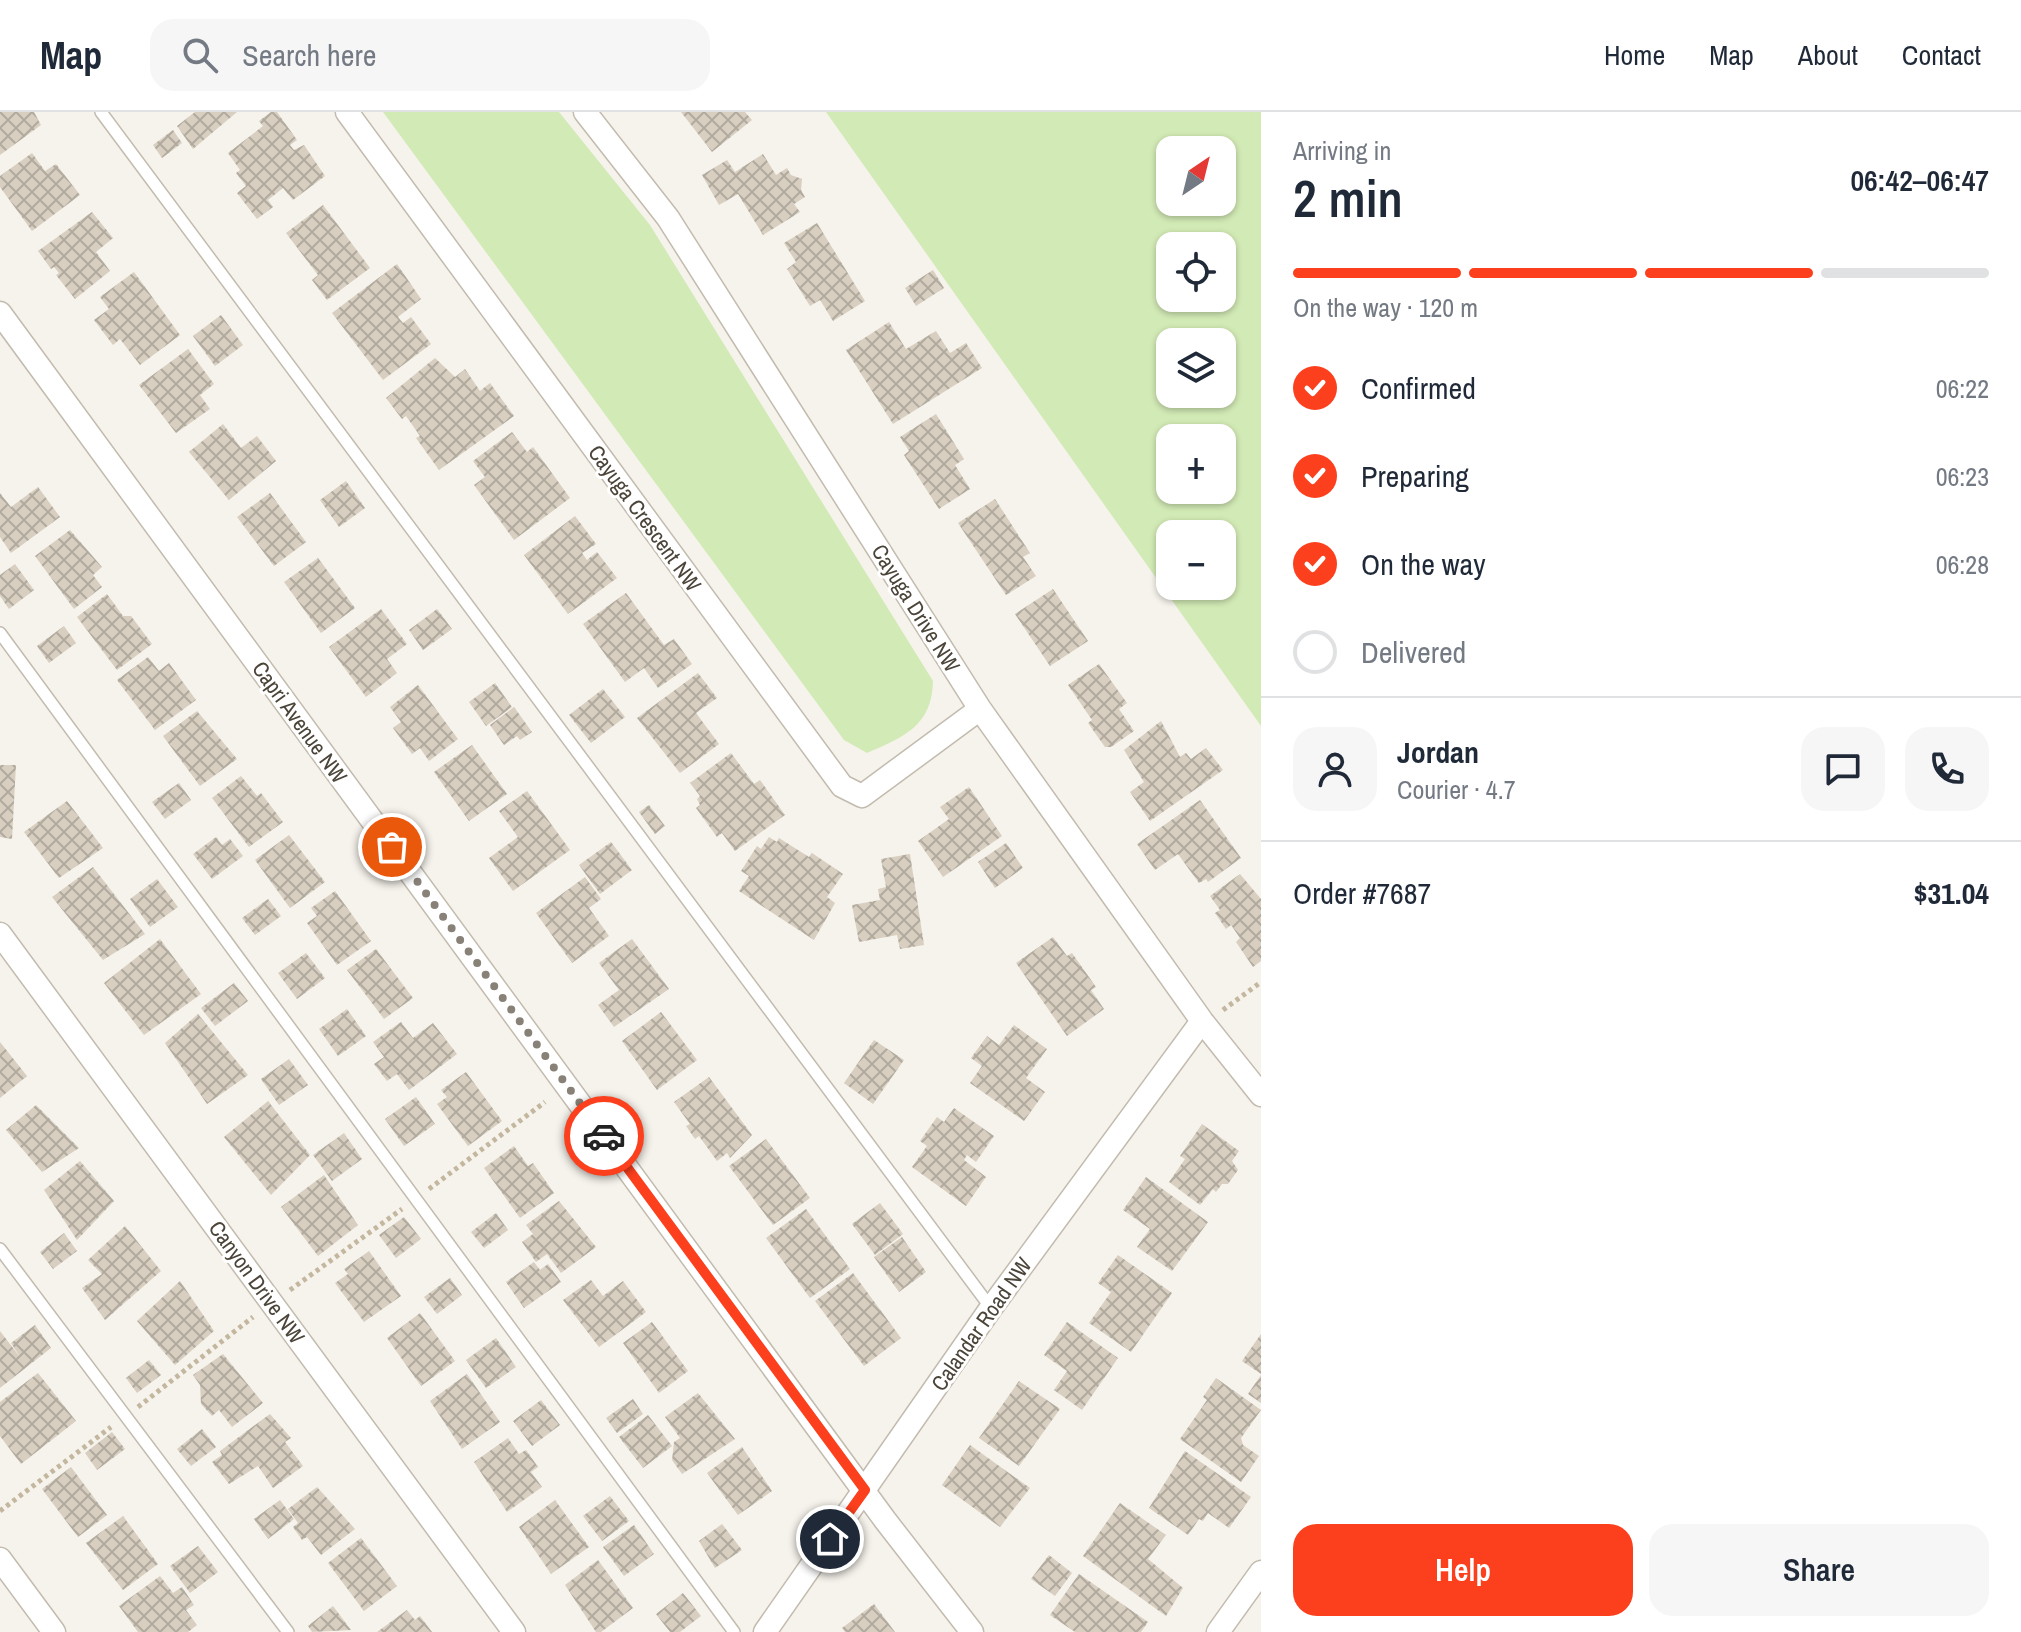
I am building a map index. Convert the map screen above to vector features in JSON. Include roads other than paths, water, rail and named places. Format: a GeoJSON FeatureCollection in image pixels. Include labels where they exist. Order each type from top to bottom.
{"type":"FeatureCollection","features":[{"type":"Feature","properties":{"kind":"street","name":"Cayuga Crescent NW"},"geometry":{"type":"LineString","coordinates":[[347,112],[842,786],[862,796],[980,709]]}},
{"type":"Feature","properties":{"kind":"street","name":"Cayuga Drive NW"},"geometry":{"type":"LineString","coordinates":[[585,112],[668,218],[980,709],[1202,1021],[1261,1095]]}},
{"type":"Feature","properties":{"kind":"street","name":"Capri Avenue NW"},"geometry":{"type":"LineString","coordinates":[[0,313],[972,1632]]}},
{"type":"Feature","properties":{"kind":"street","name":"Canyon Drive NW"},"geometry":{"type":"LineString","coordinates":[[0,934],[514,1632]]}},
{"type":"Feature","properties":{"kind":"street","name":"Calandar Road NW"},"geometry":{"type":"LineString","coordinates":[[765,1632],[991,1308],[1202,1021]]}},
{"type":"Feature","properties":{"kind":"street"},"geometry":{"type":"LineString","coordinates":[[0,1559],[54,1632]]}},
{"type":"Feature","properties":{"kind":"street"},"geometry":{"type":"LineString","coordinates":[[1218,1632],[1261,1572]]}},
{"type":"Feature","properties":{"kind":"lane"},"geometry":{"type":"LineString","coordinates":[[101,112],[991,1308]]}},
{"type":"Feature","properties":{"kind":"lane"},"geometry":{"type":"LineString","coordinates":[[0,633],[734,1632]]}},
{"type":"Feature","properties":{"kind":"lane"},"geometry":{"type":"LineString","coordinates":[[0,658],[12,649]]}},
{"type":"Feature","properties":{"kind":"lane"},"geometry":{"type":"LineString","coordinates":[[0,1249],[288,1632]]}}]}
